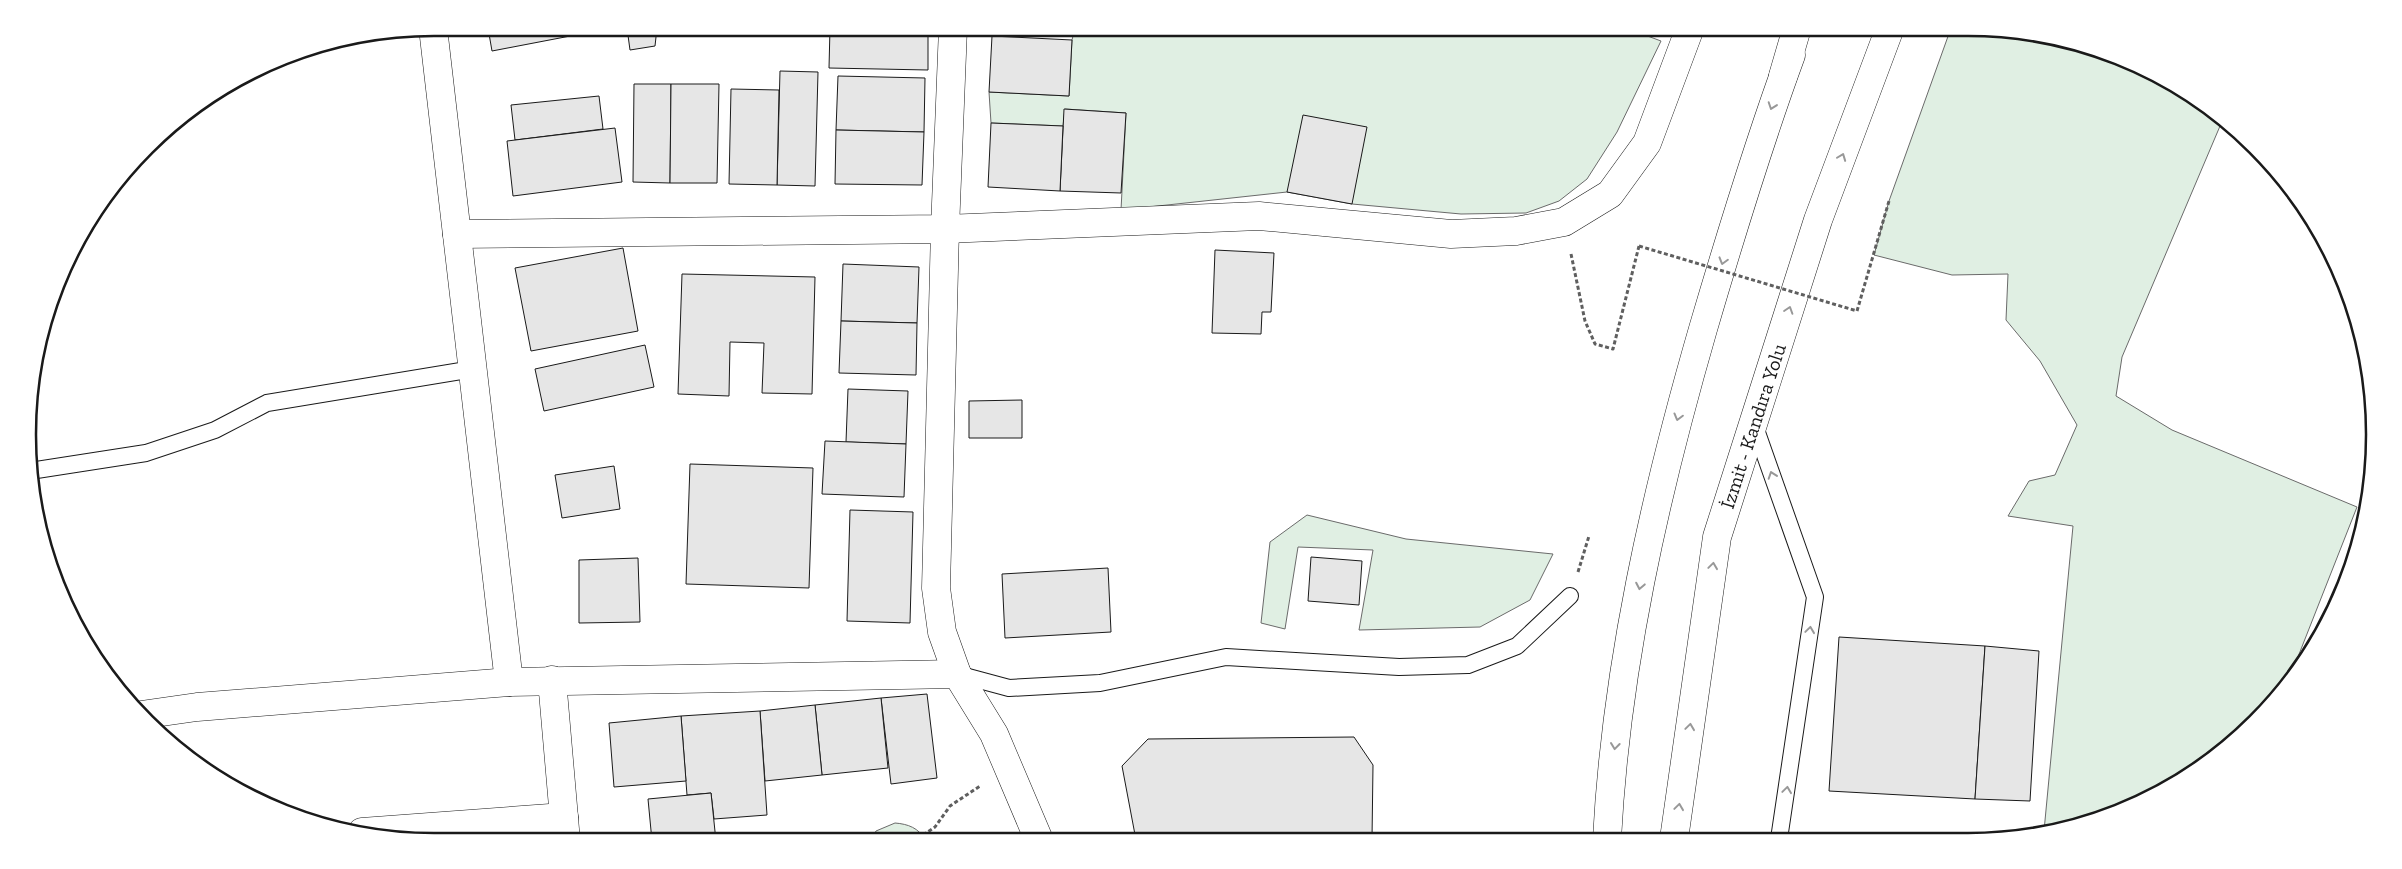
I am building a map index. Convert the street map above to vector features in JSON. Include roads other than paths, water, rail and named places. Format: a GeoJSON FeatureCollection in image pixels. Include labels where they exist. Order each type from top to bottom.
{"type":"FeatureCollection","features":[{"type":"Feature","properties":{"kind":"main road"},"geometry":{"type":"LineString","coordinates":[[434,36],[509,682]]}},
{"type":"Feature","properties":{"kind":"main road"},"geometry":{"type":"LineString","coordinates":[[953,36],[945,229],[936,588],[942,632],[957,674],[994,734],[1036,833]]}},
{"type":"Feature","properties":{"kind":"main road"},"geometry":{"type":"LineString","coordinates":[[457,234],[945,229],[1259,216],[1451,234],[1516,231],[1564,222],[1610,194],[1647,143],[1687,36]]}},
{"type":"Feature","properties":{"kind":"main road"},"geometry":{"type":"LineString","coordinates":[[1607,833],[1610,789],[1627,652],[1650,538],[1677,420],[1743,191],[1796,36]]}},
{"type":"Feature","properties":{"kind":"main road","name":"İzmit - Kandıra Yolu"},"geometry":{"type":"LineString","coordinates":[[1675,833],[1717,537],[1818,220],[1887,36]]}},
{"type":"Feature","properties":{"kind":"main road"},"geometry":{"type":"LineString","coordinates":[[151,713],[197,706],[509,682],[957,674]]}},
{"type":"Feature","properties":{"kind":"main road"},"geometry":{"type":"LineString","coordinates":[[403,831],[565,829],[552,680]]}},
{"type":"Feature","properties":{"kind":"lane"},"geometry":{"type":"LineString","coordinates":[[38,470],[146,452],[215,430],[267,403],[473,369]]}},
{"type":"Feature","properties":{"kind":"lane"},"geometry":{"type":"LineString","coordinates":[[1754,422],[1815,597],[1781,833]]}},
{"type":"Feature","properties":{"kind":"lane"},"geometry":{"type":"LineString","coordinates":[[957,674],[1009,688],[1100,683],[1226,657],[1399,667],[1468,666],[1517,646],[1570,596]]}}]}
